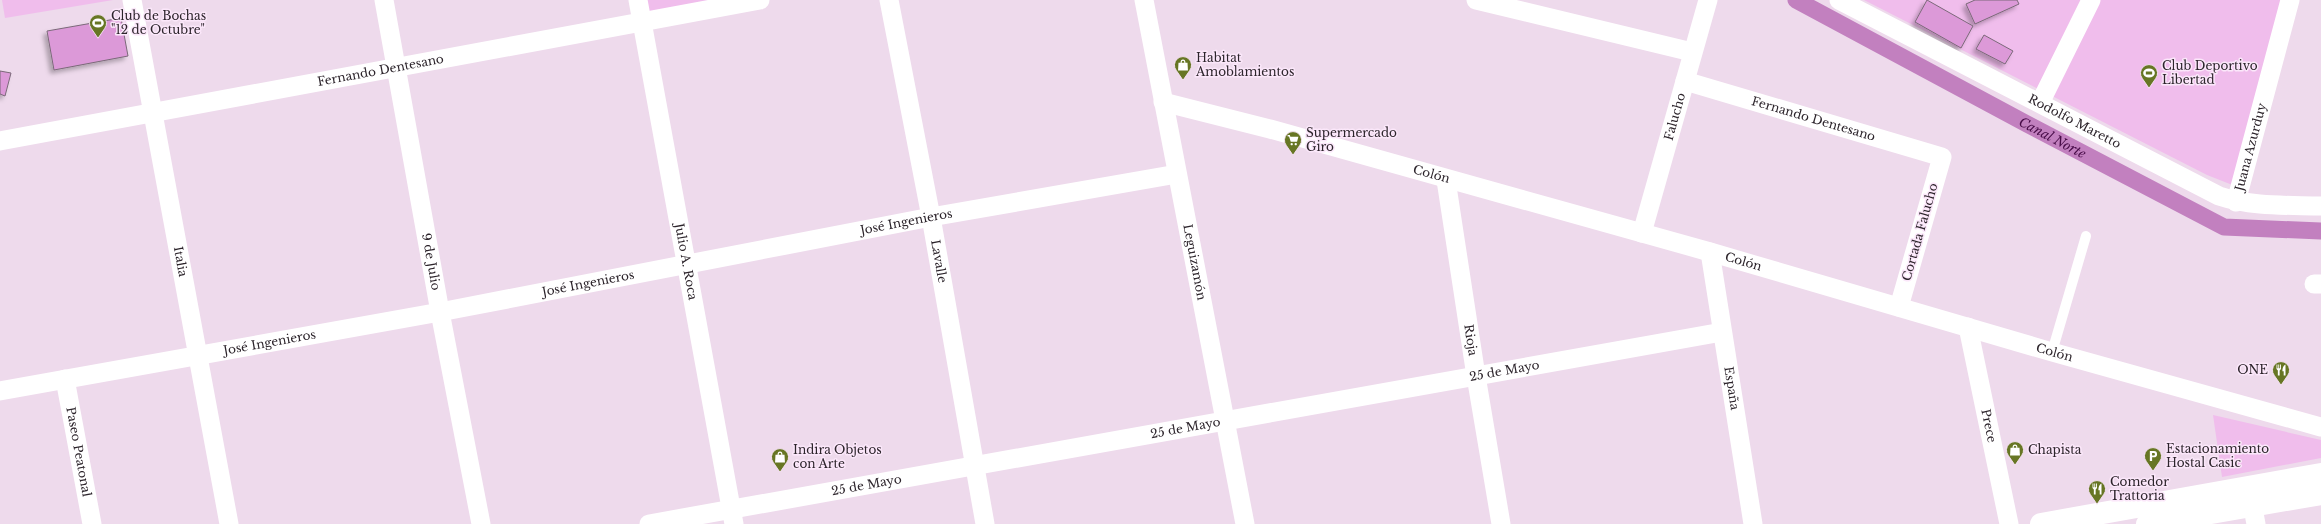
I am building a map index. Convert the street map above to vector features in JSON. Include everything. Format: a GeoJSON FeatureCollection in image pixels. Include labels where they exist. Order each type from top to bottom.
{"type":"FeatureCollection","features":[{"type":"Feature","properties":{"kind":"street","name":"Italia"},"geometry":{"type":"LineString","coordinates":[[132,0],[229,524]]}},
{"type":"Feature","properties":{"kind":"street","name":"9 de Julio"},"geometry":{"type":"LineString","coordinates":[[384,0],[440,312],[481,524]]}},
{"type":"Feature","properties":{"kind":"street","name":"Julio A. Roca"},"geometry":{"type":"LineString","coordinates":[[638,0],[733,517]]}},
{"type":"Feature","properties":{"kind":"street","name":"Fernando Dentesano"},"geometry":{"type":"LineString","coordinates":[[0,141],[760,0]]}},
{"type":"Feature","properties":{"kind":"street","name":"Lavalle"},"geometry":{"type":"LineString","coordinates":[[889,0],[931,217],[985,524]]}},
{"type":"Feature","properties":{"kind":"street","name":"Leguizamón"},"geometry":{"type":"LineString","coordinates":[[1144,0],[1177,174],[1227,420],[1245,524]]}},
{"type":"Feature","properties":{"kind":"street"},"geometry":{"type":"LineString","coordinates":[[1476,0],[1692,52]]}},
{"type":"Feature","properties":{"kind":"street","name":"Falucho"},"geometry":{"type":"LineString","coordinates":[[1642,233],[1692,52],[1708,0]]}},
{"type":"Feature","properties":{"kind":"street","name":"Rodolfo Maretto"},"geometry":{"type":"LineString","coordinates":[[1839,0],[2219,196],[2236,202],[2321,206]]}},
{"type":"Feature","properties":{"kind":"street"},"geometry":{"type":"LineString","coordinates":[[2040,103],[2091,0]]}},
{"type":"Feature","properties":{"kind":"street","name":"Juana Azurduy"},"geometry":{"type":"LineString","coordinates":[[2236,202],[2290,0]]}},
{"type":"Feature","properties":{"kind":"street","name":"Fernando Dentesano"},"geometry":{"type":"LineString","coordinates":[[1685,81],[1942,156]]}},
{"type":"Feature","properties":{"kind":"street","name":"Colón"},"geometry":{"type":"LineString","coordinates":[[1164,102],[1270,129],[1446,180],[1710,252],[2052,352],[2321,427]]}},
{"type":"Feature","properties":{"kind":"street","name":"Cortada Falucho"},"geometry":{"type":"LineString","coordinates":[[1899,307],[1942,156]]}},
{"type":"Feature","properties":{"kind":"street","name":"José Ingenieros"},"geometry":{"type":"LineString","coordinates":[[0,392],[65,378],[198,356],[440,312],[931,217],[1177,174]]}},
{"type":"Feature","properties":{"kind":"street","name":"Rioja"},"geometry":{"type":"LineString","coordinates":[[1446,180],[1476,376],[1502,524]]}},
{"type":"Feature","properties":{"kind":"street","name":"España"},"geometry":{"type":"LineString","coordinates":[[1710,252],[1754,524]]}},
{"type":"Feature","properties":{"kind":"street","name":"Prece"},"geometry":{"type":"LineString","coordinates":[[1968,327],[2009,524]]}},
{"type":"Feature","properties":{"kind":"street","name":"25 de Mayo"},"geometry":{"type":"LineString","coordinates":[[649,524],[733,517],[975,466],[1722,332]]}},
{"type":"Feature","properties":{"kind":"street","name":"Paseo Peatonal"},"geometry":{"type":"LineString","coordinates":[[65,378],[92,524]]}},
{"type":"Feature","properties":{"kind":"street"},"geometry":{"type":"LineString","coordinates":[[2041,524],[2252,505],[2321,474]]}},
{"type":"Feature","properties":{"kind":"street"},"geometry":{"type":"LineString","coordinates":[[2147,524],[2321,494]]}},
{"type":"Feature","properties":{"kind":"lane"},"geometry":{"type":"LineString","coordinates":[[2052,352],[2086,236]]}},
{"type":"Feature","properties":{"kind":"shaded area"},"geometry":{"type":"Polygon","coordinates":[[[2,0],[113,0],[5,18],[2,0]]]}},
{"type":"Feature","properties":{"kind":"shaded area"},"geometry":{"type":"Polygon","coordinates":[[[638,0],[760,0],[643,22],[638,0]]]}},
{"type":"Feature","properties":{"kind":"shaded area","name":"Club Deportivo Libertad"},"geometry":{"type":"Polygon","coordinates":[[[1864,0],[2286,0],[2235,186],[2207,175],[1864,0]]]}},
{"type":"Feature","properties":{"kind":"shaded area"},"geometry":{"type":"Polygon","coordinates":[[[2213,415],[2321,440],[2321,458],[2222,477],[2213,415]]]}},
{"type":"Feature","properties":{"kind":"building"},"geometry":{"type":"Polygon","coordinates":[[[1927,0],[1973,26],[1961,48],[1915,22],[1927,0]]]}},
{"type":"Feature","properties":{"kind":"building"},"geometry":{"type":"Polygon","coordinates":[[[1975,0],[2017,0],[2019,4],[1975,24],[1966,4],[1975,0]]]}},
{"type":"Feature","properties":{"kind":"building"},"geometry":{"type":"Polygon","coordinates":[[[121,18],[128,56],[54,70],[47,31],[121,18]]]}},
{"type":"Feature","properties":{"kind":"building"},"geometry":{"type":"Polygon","coordinates":[[[1984,35],[2013,51],[2005,64],[1976,49],[1984,35]]]}},
{"type":"Feature","properties":{"kind":"building"},"geometry":{"type":"Polygon","coordinates":[[[0,71],[11,73],[5,96],[0,94],[0,71]]]}},
{"type":"Feature","properties":{"kind":"waterway","name":"Canal Norte"},"geometry":{"type":"LineString","coordinates":[[1796,0],[2027,124],[2224,227],[2321,231]]}},
{"type":"Feature","properties":{"kind":"place","name":"Club de Bochas \"12 de Octubre\""},"geometry":{"type":"Point","coordinates":[98,38]}},
{"type":"Feature","properties":{"kind":"place","name":"Habitat Amoblamientos"},"geometry":{"type":"Point","coordinates":[1183,80]}},
{"type":"Feature","properties":{"kind":"place","name":"Club Deportivo Libertad"},"geometry":{"type":"Point","coordinates":[2149,88]}},
{"type":"Feature","properties":{"kind":"place","name":"Supermercado Giro"},"geometry":{"type":"Point","coordinates":[1293,155]}},
{"type":"Feature","properties":{"kind":"place","name":"ONE"},"geometry":{"type":"Point","coordinates":[2281,385]}},
{"type":"Feature","properties":{"kind":"place","name":"Chapista"},"geometry":{"type":"Point","coordinates":[2015,465]}},
{"type":"Feature","properties":{"kind":"place","name":"Estacionamiento Hostal Casic"},"geometry":{"type":"Point","coordinates":[2153,471]}},
{"type":"Feature","properties":{"kind":"place","name":"Indira Objetos con Arte"},"geometry":{"type":"Point","coordinates":[780,472]}},
{"type":"Feature","properties":{"kind":"place","name":"Comedor Trattoria"},"geometry":{"type":"Point","coordinates":[2097,504]}}]}
